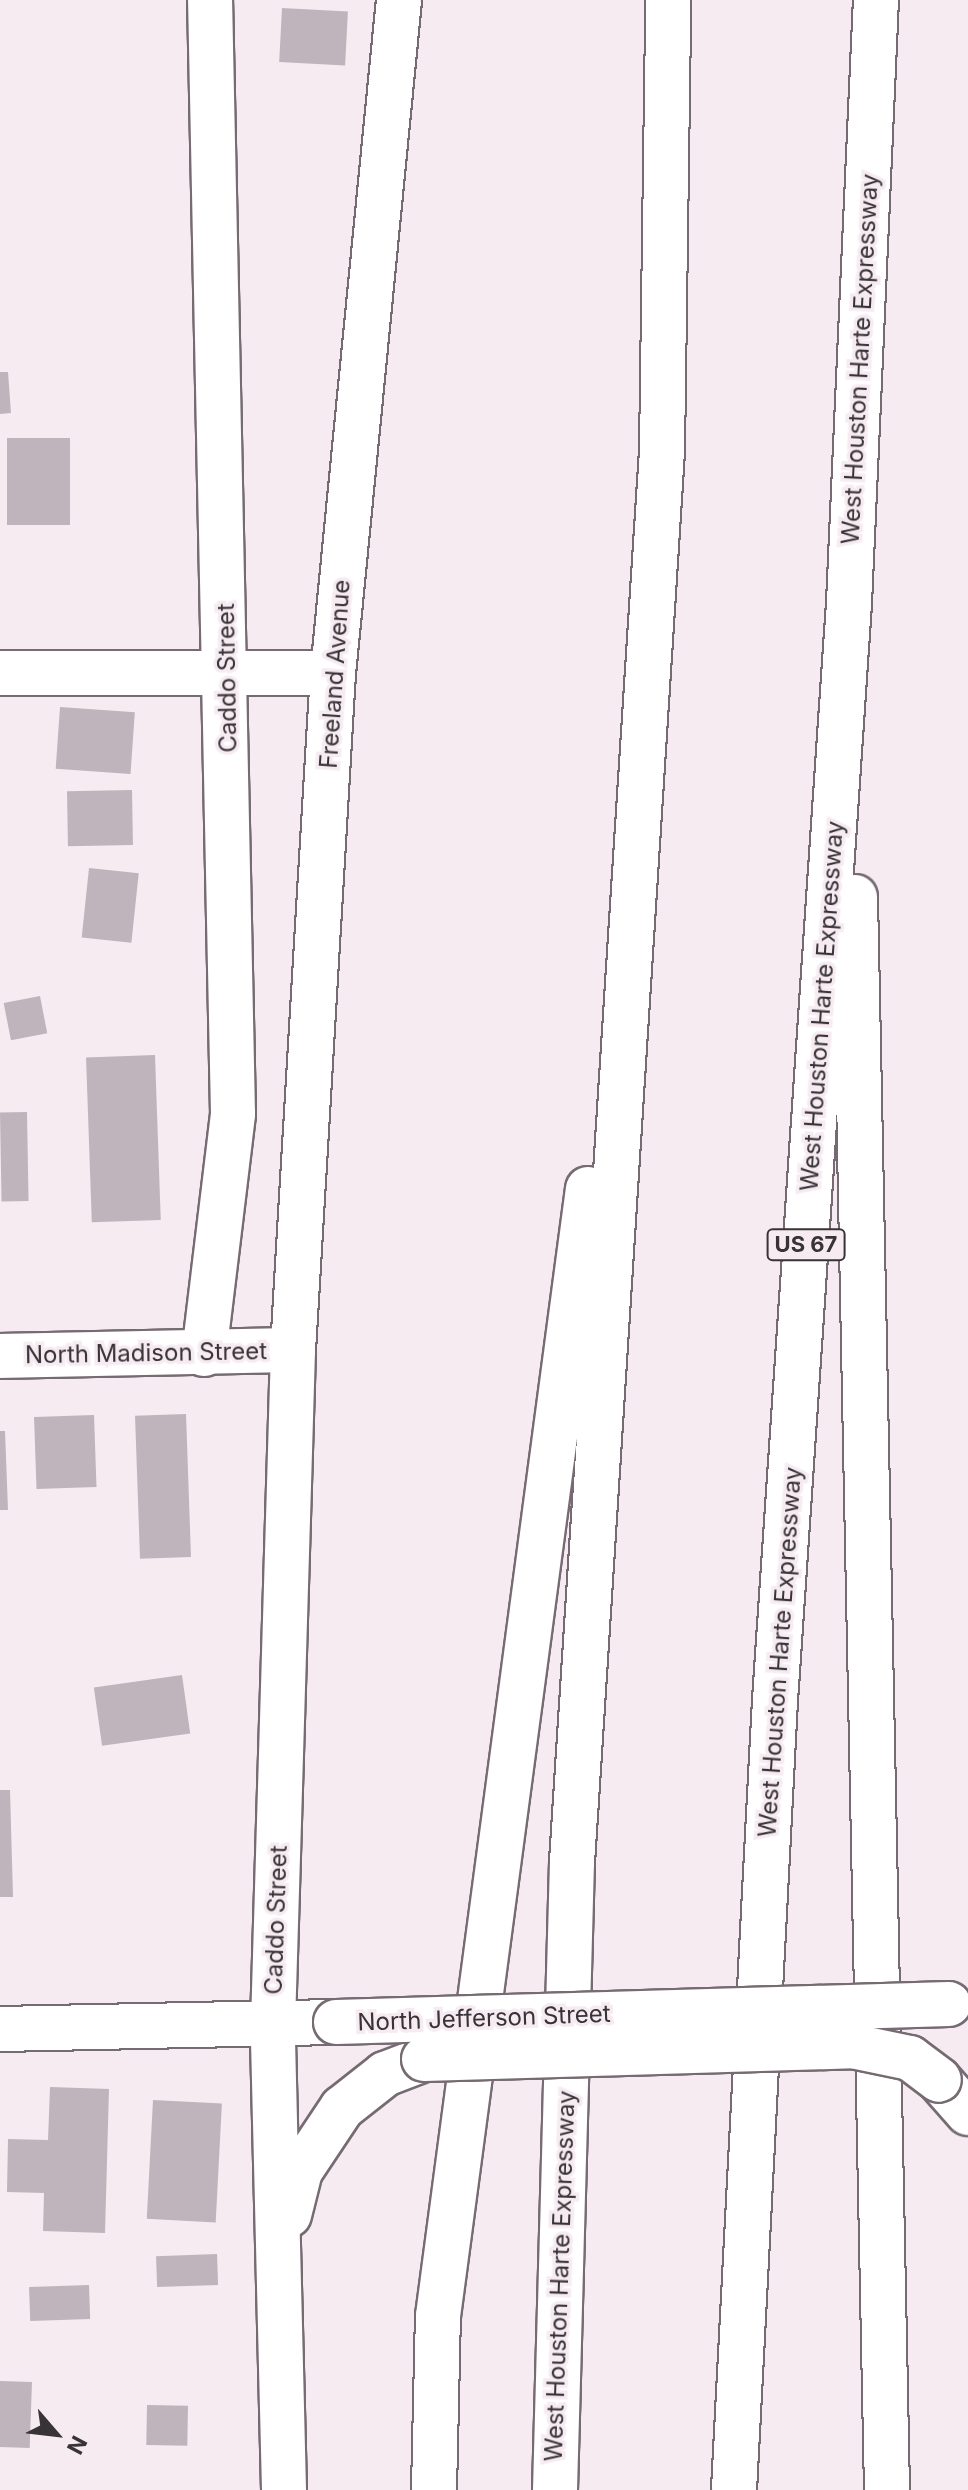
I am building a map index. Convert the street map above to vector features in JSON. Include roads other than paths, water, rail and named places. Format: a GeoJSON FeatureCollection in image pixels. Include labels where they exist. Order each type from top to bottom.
{"type":"FeatureCollection","features":[{"type":"Feature","properties":{"kind":"main road","name":"Caddo Street"},"geometry":{"type":"LineString","coordinates":[[204,1354],[233,1114],[227,675],[210,0]]}},
{"type":"Feature","properties":{"kind":"main road","name":"Freeland Avenue"},"geometry":{"type":"LineString","coordinates":[[293,1350],[333,673],[399,0]]}},
{"type":"Feature","properties":{"kind":"main road","name":"West Houston Harte Expressway"},"geometry":{"type":"LineString","coordinates":[[555,2490],[572,1862],[662,451],[668,0]]}},
{"type":"Feature","properties":{"kind":"main road","name":"West Houston Harte Expressway"},"geometry":{"type":"LineString","coordinates":[[734,2490],[775,1700],[849,603],[876,0]]}},
{"type":"Feature","properties":{"kind":"main road"},"geometry":{"type":"LineString","coordinates":[[849,603],[887,2490]]}},
{"type":"Feature","properties":{"kind":"main road"},"geometry":{"type":"LineString","coordinates":[[0,673],[333,673]]}},
{"type":"Feature","properties":{"kind":"main road"},"geometry":{"type":"LineString","coordinates":[[434,2490],[438,2316],[640,802]]}},
{"type":"Feature","properties":{"kind":"main road","name":"Caddo Street"},"geometry":{"type":"LineString","coordinates":[[284,2490],[273,2024],[293,1350]]}},
{"type":"Feature","properties":{"kind":"main road","name":"North Madison Street"},"geometry":{"type":"LineString","coordinates":[[0,1356],[293,1350]]}},
{"type":"Feature","properties":{"kind":"main road","name":"North Jefferson Street"},"geometry":{"type":"LineString","coordinates":[[0,2029],[273,2024],[958,2002]]}},
{"type":"Feature","properties":{"kind":"main road"},"geometry":{"type":"LineString","coordinates":[[278,2258],[300,2171],[342,2108],[385,2074],[424,2059],[852,2046],[910,2058],[939,2080],[968,2113]]}}]}
